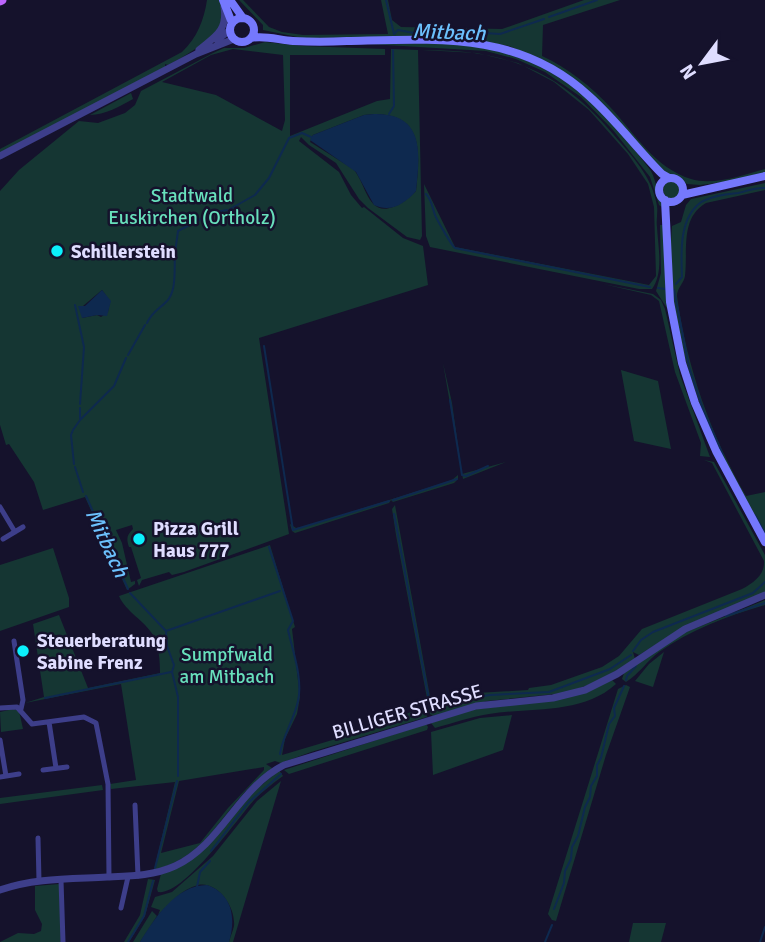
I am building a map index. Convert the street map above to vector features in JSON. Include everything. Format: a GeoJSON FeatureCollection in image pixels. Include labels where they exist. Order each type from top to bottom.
{"type":"FeatureCollection","features":[{"type":"Feature","properties":{"kind":"main road"},"geometry":{"type":"LineString","coordinates":[[223,0],[234,39],[242,42],[251,38],[303,41],[454,40],[484,43],[509,50],[536,60],[577,86],[669,178],[695,186],[730,184]]}},
{"type":"Feature","properties":{"kind":"main road"},"geometry":{"type":"LineString","coordinates":[[230,0],[243,18],[253,26],[269,34],[303,41]]}},
{"type":"Feature","properties":{"kind":"main road"},"geometry":{"type":"LineString","coordinates":[[231,27],[243,18]]}},
{"type":"Feature","properties":{"kind":"main road"},"geometry":{"type":"LineString","coordinates":[[251,38],[253,26]]}},
{"type":"Feature","properties":{"kind":"main road"},"geometry":{"type":"LineString","coordinates":[[633,144],[661,184],[660,194],[665,200],[672,315],[689,386],[716,451],[764,540]]}},
{"type":"Feature","properties":{"kind":"main road"},"geometry":{"type":"LineString","coordinates":[[665,200],[765,176]]}},
{"type":"Feature","properties":{"kind":"main road"},"geometry":{"type":"LineString","coordinates":[[661,184],[669,178]]}},
{"type":"Feature","properties":{"kind":"main road"},"geometry":{"type":"LineString","coordinates":[[668,245],[682,184]]}},
{"type":"Feature","properties":{"kind":"street"},"geometry":{"type":"LineString","coordinates":[[196,54],[218,36],[222,29],[225,15],[223,0]]}},
{"type":"Feature","properties":{"kind":"street"},"geometry":{"type":"LineString","coordinates":[[196,54],[231,27]]}},
{"type":"Feature","properties":{"kind":"street"},"geometry":{"type":"LineString","coordinates":[[0,156],[196,54],[234,39]]}},
{"type":"Feature","properties":{"kind":"street"},"geometry":{"type":"LineString","coordinates":[[0,507],[15,532]]}},
{"type":"Feature","properties":{"kind":"street"},"geometry":{"type":"LineString","coordinates":[[3,539],[23,527]]}},
{"type":"Feature","properties":{"kind":"street","name":"BILLIGER STRASSE"},"geometry":{"type":"LineString","coordinates":[[0,890],[39,881],[128,877],[167,870],[195,854],[213,837],[257,783],[290,762],[476,706],[553,698],[585,690],[617,674],[684,629],[765,597]]}},
{"type":"Feature","properties":{"kind":"street"},"geometry":{"type":"LineString","coordinates":[[14,641],[11,651],[23,700],[20,709]]}},
{"type":"Feature","properties":{"kind":"street"},"geometry":{"type":"LineString","coordinates":[[0,708],[15,706],[30,723],[84,717],[94,720],[108,784],[109,877]]}},
{"type":"Feature","properties":{"kind":"street"},"geometry":{"type":"LineString","coordinates":[[49,722],[56,768]]}},
{"type":"Feature","properties":{"kind":"street"},"geometry":{"type":"LineString","coordinates":[[0,740],[3,777],[19,774]]}},
{"type":"Feature","properties":{"kind":"street"},"geometry":{"type":"LineString","coordinates":[[43,771],[67,767]]}},
{"type":"Feature","properties":{"kind":"street"},"geometry":{"type":"LineString","coordinates":[[135,805],[138,876]]}},
{"type":"Feature","properties":{"kind":"street"},"geometry":{"type":"LineString","coordinates":[[38,838],[39,881]]}},
{"type":"Feature","properties":{"kind":"street"},"geometry":{"type":"LineString","coordinates":[[121,908],[128,877]]}},
{"type":"Feature","properties":{"kind":"street"},"geometry":{"type":"LineString","coordinates":[[61,880],[63,942]]}},
{"type":"Feature","properties":{"kind":"green space"},"geometry":{"type":"Polygon","coordinates":[[[207,0],[220,0],[223,20],[219,29],[199,47],[0,153],[0,149],[182,52],[199,28],[207,0]]]}},
{"type":"Feature","properties":{"kind":"green space"},"geometry":{"type":"Polygon","coordinates":[[[239,0],[243,0],[269,27],[303,35],[388,34],[381,0],[388,0],[392,20],[401,27],[502,29],[584,0],[620,0],[543,25],[542,56],[588,85],[656,159],[678,174],[709,181],[765,169],[765,173],[700,185],[687,184],[666,174],[636,142],[547,62],[509,46],[455,37],[302,38],[263,30],[263,25],[239,0]]]}},
{"type":"Feature","properties":{"kind":"green space","name":"Stadtwald Euskirchen (Ortholz)"},"geometry":{"type":"Polygon","coordinates":[[[265,42],[385,49],[385,55],[290,55],[290,136],[377,101],[390,99],[391,49],[418,50],[420,240],[407,237],[368,208],[359,199],[336,163],[301,137],[299,141],[339,172],[351,195],[362,208],[403,238],[423,246],[428,285],[259,338],[289,534],[184,572],[172,575],[169,572],[142,580],[139,586],[137,580],[141,578],[128,541],[132,525],[116,530],[122,543],[131,582],[135,581],[127,590],[85,497],[43,510],[34,482],[9,444],[6,445],[0,425],[0,191],[19,170],[79,121],[98,123],[125,113],[135,105],[141,91],[224,48],[244,48],[265,42]],[[233,49],[211,55],[162,82],[216,95],[282,131],[285,120],[283,55],[233,49]],[[364,115],[313,135],[310,142],[353,169],[372,203],[384,209],[393,207],[416,191],[418,149],[415,138],[410,128],[402,121],[390,116],[364,115]],[[102,290],[83,306],[82,318],[97,315],[101,317],[108,312],[110,301],[102,290]]]}},
{"type":"Feature","properties":{"kind":"green space"},"geometry":{"type":"Polygon","coordinates":[[[445,43],[512,55],[539,66],[587,98],[651,171],[664,203],[662,207],[650,177],[613,130],[581,97],[545,72],[516,59],[486,51],[369,44],[445,43]]]}},
{"type":"Feature","properties":{"kind":"green space"},"geometry":{"type":"Polygon","coordinates":[[[524,66],[551,79],[593,112],[627,150],[646,176],[655,195],[657,209],[659,267],[652,289],[639,289],[430,247],[426,236],[424,184],[455,247],[649,285],[656,276],[654,207],[648,184],[628,154],[589,110],[554,82],[524,66]]]}},
{"type":"Feature","properties":{"kind":"green space"},"geometry":{"type":"Polygon","coordinates":[[[131,93],[133,99],[107,112],[90,115],[131,93]]]}},
{"type":"Feature","properties":{"kind":"green space"},"geometry":{"type":"Polygon","coordinates":[[[672,181],[678,184],[681,190],[678,196],[672,199],[666,196],[663,190],[666,184],[672,181]]]}},
{"type":"Feature","properties":{"kind":"green space"},"geometry":{"type":"Polygon","coordinates":[[[765,183],[765,190],[706,203],[698,209],[689,226],[685,276],[677,296],[694,374],[721,448],[746,496],[765,492],[765,538],[726,464],[694,388],[675,309],[671,268],[672,226],[681,222],[686,205],[691,199],[765,183]]]}},
{"type":"Feature","properties":{"kind":"green space"},"geometry":{"type":"Polygon","coordinates":[[[660,225],[665,225],[668,310],[656,291],[661,273],[660,225]]]}},
{"type":"Feature","properties":{"kind":"green space"},"geometry":{"type":"Polygon","coordinates":[[[603,284],[653,294],[661,300],[680,375],[710,457],[700,456],[701,443],[675,372],[659,301],[651,295],[603,284]]]}},
{"type":"Feature","properties":{"kind":"green space"},"geometry":{"type":"Polygon","coordinates":[[[443,363],[452,403],[461,470],[443,363]]]}},
{"type":"Feature","properties":{"kind":"green space"},"geometry":{"type":"Polygon","coordinates":[[[621,370],[658,381],[671,449],[634,441],[621,370]]]}},
{"type":"Feature","properties":{"kind":"green space"},"geometry":{"type":"Polygon","coordinates":[[[704,460],[714,462],[765,555],[765,593],[691,623],[639,655],[633,652],[635,659],[597,682],[565,693],[487,701],[433,716],[430,714],[396,535],[392,509],[395,505],[431,702],[477,693],[528,690],[602,667],[619,656],[642,629],[742,589],[760,574],[764,561],[712,463],[704,460]]]}},
{"type":"Feature","properties":{"kind":"green space"},"geometry":{"type":"Polygon","coordinates":[[[506,462],[463,479],[462,474],[506,462]]]}},
{"type":"Feature","properties":{"kind":"green space"},"geometry":{"type":"Polygon","coordinates":[[[458,475],[454,483],[393,502],[391,500],[389,503],[295,533],[292,531],[290,524],[296,528],[303,527],[452,480],[458,475]]]}},
{"type":"Feature","properties":{"kind":"green space","name":"Sumpfwald am Mitbach"},"geometry":{"type":"Polygon","coordinates":[[[270,545],[295,627],[292,629],[300,697],[297,714],[285,739],[282,755],[386,724],[425,705],[427,717],[281,763],[275,761],[266,764],[272,768],[246,790],[205,840],[183,858],[154,870],[175,782],[111,789],[110,784],[136,780],[121,684],[25,703],[44,697],[33,624],[59,615],[88,688],[160,673],[158,649],[153,635],[119,596],[270,545]],[[264,767],[179,781],[161,853],[200,843],[264,767]]]}},
{"type":"Feature","properties":{"kind":"green space"},"geometry":{"type":"Polygon","coordinates":[[[53,548],[69,598],[69,607],[0,631],[0,565],[53,548]]]}},
{"type":"Feature","properties":{"kind":"green space"},"geometry":{"type":"Polygon","coordinates":[[[765,600],[765,605],[723,619],[683,637],[659,652],[626,682],[622,679],[624,673],[674,637],[765,600]]]}},
{"type":"Feature","properties":{"kind":"green space"},"geometry":{"type":"Polygon","coordinates":[[[664,652],[653,687],[635,681],[649,664],[664,652]]]}},
{"type":"Feature","properties":{"kind":"green space"},"geometry":{"type":"Polygon","coordinates":[[[612,680],[616,684],[602,694],[572,705],[489,714],[435,728],[431,723],[469,710],[539,702],[612,680]]]}},
{"type":"Feature","properties":{"kind":"green space"},"geometry":{"type":"Polygon","coordinates":[[[626,685],[630,687],[606,755],[556,921],[552,920],[548,914],[618,689],[626,685]]]}},
{"type":"Feature","properties":{"kind":"green space"},"geometry":{"type":"Polygon","coordinates":[[[13,709],[19,711],[23,729],[1,732],[0,712],[13,709]]]}},
{"type":"Feature","properties":{"kind":"green space"},"geometry":{"type":"Polygon","coordinates":[[[512,715],[503,750],[433,775],[431,732],[480,718],[512,715]]]}},
{"type":"Feature","properties":{"kind":"green space"},"geometry":{"type":"Polygon","coordinates":[[[426,724],[427,730],[289,774],[284,770],[426,724]]]}},
{"type":"Feature","properties":{"kind":"green space"},"geometry":{"type":"Polygon","coordinates":[[[279,770],[283,776],[254,800],[195,870],[169,890],[158,892],[161,874],[181,866],[241,803],[279,770]]]}},
{"type":"Feature","properties":{"kind":"green space"},"geometry":{"type":"Polygon","coordinates":[[[281,781],[233,942],[229,942],[234,926],[232,911],[219,891],[212,887],[198,885],[187,890],[158,915],[160,910],[151,907],[155,897],[172,892],[213,856],[257,801],[281,781]]]}},
{"type":"Feature","properties":{"kind":"green space"},"geometry":{"type":"Polygon","coordinates":[[[102,785],[103,790],[0,804],[0,798],[102,785]]]}},
{"type":"Feature","properties":{"kind":"green space"},"geometry":{"type":"Polygon","coordinates":[[[148,879],[155,880],[145,916],[129,942],[124,942],[140,915],[148,879]]]}},
{"type":"Feature","properties":{"kind":"green space"},"geometry":{"type":"Polygon","coordinates":[[[59,884],[62,942],[0,942],[18,933],[34,934],[41,931],[42,924],[35,910],[35,886],[59,884]]]}},
{"type":"Feature","properties":{"kind":"green space"},"geometry":{"type":"Polygon","coordinates":[[[152,911],[157,916],[140,942],[133,942],[152,911]]]}},
{"type":"Feature","properties":{"kind":"green space"},"geometry":{"type":"Polygon","coordinates":[[[633,923],[666,923],[661,942],[629,942],[633,923]]]}},
{"type":"Feature","properties":{"kind":"water"},"geometry":{"type":"Polygon","coordinates":[[[364,115],[391,115],[403,120],[416,138],[416,191],[407,200],[391,208],[374,205],[356,172],[310,140],[313,135],[364,115]]]}},
{"type":"Feature","properties":{"kind":"water"},"geometry":{"type":"Polygon","coordinates":[[[102,290],[111,301],[107,316],[82,318],[78,306],[85,306],[102,290]]]}},
{"type":"Feature","properties":{"kind":"water"},"geometry":{"type":"Polygon","coordinates":[[[207,885],[222,894],[230,908],[232,925],[229,942],[140,942],[159,914],[176,897],[185,891],[207,885]]]}},
{"type":"Feature","properties":{"kind":"waterway","name":"Mitbach"},"geometry":{"type":"LineString","coordinates":[[386,0],[394,34],[398,30],[414,33],[500,34],[544,19]]}},
{"type":"Feature","properties":{"kind":"waterway","name":"Mitbach"},"geometry":{"type":"LineString","coordinates":[[549,17],[597,0]]}},
{"type":"Feature","properties":{"kind":"waterway","name":"Mitbach"},"geometry":{"type":"LineString","coordinates":[[389,114],[394,106],[393,50]]}},
{"type":"Feature","properties":{"kind":"waterway","name":"Mitbach"},"geometry":{"type":"LineString","coordinates":[[230,209],[255,195],[269,178],[289,138],[302,133],[311,137]]}},
{"type":"Feature","properties":{"kind":"waterway"},"geometry":{"type":"LineString","coordinates":[[676,284],[682,277],[683,237],[693,210],[700,203],[714,197],[765,188]]}},
{"type":"Feature","properties":{"kind":"waterway"},"geometry":{"type":"LineString","coordinates":[[426,194],[455,248],[650,287]]}},
{"type":"Feature","properties":{"kind":"waterway","name":"Mitbach"},"geometry":{"type":"LineString","coordinates":[[175,253],[178,231],[212,213],[227,210]]}},
{"type":"Feature","properties":{"kind":"waterway","name":"Mitbach"},"geometry":{"type":"LineString","coordinates":[[147,323],[170,298],[175,256]]}},
{"type":"Feature","properties":{"kind":"waterway"},"geometry":{"type":"LineString","coordinates":[[658,288],[665,289]]}},
{"type":"Feature","properties":{"kind":"waterway"},"geometry":{"type":"LineString","coordinates":[[674,290],[689,367],[704,412],[723,455]]}},
{"type":"Feature","properties":{"kind":"waterway"},"geometry":{"type":"LineString","coordinates":[[75,305],[84,347],[80,404]]}},
{"type":"Feature","properties":{"kind":"waterway","name":"Mitbach"},"geometry":{"type":"LineString","coordinates":[[128,355],[145,325]]}},
{"type":"Feature","properties":{"kind":"waterway"},"geometry":{"type":"LineString","coordinates":[[264,346],[293,530],[389,501]]}},
{"type":"Feature","properties":{"kind":"waterway","name":"Mitbach"},"geometry":{"type":"LineString","coordinates":[[74,464],[71,435],[73,430],[114,386],[126,358]]}},
{"type":"Feature","properties":{"kind":"waterway"},"geometry":{"type":"LineString","coordinates":[[450,400],[462,475],[466,476],[488,466]]}},
{"type":"Feature","properties":{"kind":"waterway"},"geometry":{"type":"LineString","coordinates":[[80,408],[80,418]]}},
{"type":"Feature","properties":{"kind":"waterway","name":"Mitbach"},"geometry":{"type":"LineString","coordinates":[[75,467],[83,492]]}},
{"type":"Feature","properties":{"kind":"waterway"},"geometry":{"type":"LineString","coordinates":[[393,500],[457,479]]}},
{"type":"Feature","properties":{"kind":"waterway","name":"Mitbach"},"geometry":{"type":"LineString","coordinates":[[86,496],[128,589]]}},
{"type":"Feature","properties":{"kind":"waterway"},"geometry":{"type":"LineString","coordinates":[[394,514],[430,705],[490,695],[549,692],[610,669],[631,655]]}},
{"type":"Feature","properties":{"kind":"waterway"},"geometry":{"type":"LineString","coordinates":[[755,515],[765,533]]}},
{"type":"Feature","properties":{"kind":"waterway"},"geometry":{"type":"LineString","coordinates":[[269,547],[293,621],[288,630],[299,684],[296,708],[280,754]]}},
{"type":"Feature","properties":{"kind":"waterway"},"geometry":{"type":"LineString","coordinates":[[633,651],[641,640],[653,632],[753,593],[765,582]]}},
{"type":"Feature","properties":{"kind":"waterway"},"geometry":{"type":"LineString","coordinates":[[166,631],[280,591]]}},
{"type":"Feature","properties":{"kind":"waterway","name":"Mitbach"},"geometry":{"type":"LineString","coordinates":[[130,593],[166,631],[178,697],[178,776]]}},
{"type":"Feature","properties":{"kind":"waterway"},"geometry":{"type":"LineString","coordinates":[[726,616],[765,603]]}},
{"type":"Feature","properties":{"kind":"waterway"},"geometry":{"type":"LineString","coordinates":[[626,680],[636,666]]}},
{"type":"Feature","properties":{"kind":"waterway"},"geometry":{"type":"LineString","coordinates":[[45,698],[171,672]]}},
{"type":"Feature","properties":{"kind":"waterway"},"geometry":{"type":"LineString","coordinates":[[554,909],[590,797],[591,786],[597,776],[597,765],[609,724],[615,716],[614,708],[624,686]]}},
{"type":"Feature","properties":{"kind":"waterway"},"geometry":{"type":"LineString","coordinates":[[211,851],[248,803],[281,774]]}},
{"type":"Feature","properties":{"kind":"waterway","name":"Mitbach"},"geometry":{"type":"LineString","coordinates":[[155,868],[177,781]]}},
{"type":"Feature","properties":{"kind":"waterway"},"geometry":{"type":"LineString","coordinates":[[197,887],[200,872],[210,861]]}},
{"type":"Feature","properties":{"kind":"waterway","name":"Mitbach"},"geometry":{"type":"LineString","coordinates":[[128,942],[144,916],[153,881]]}},
{"type":"Feature","properties":{"kind":"waterway"},"geometry":{"type":"LineString","coordinates":[[545,942],[552,925]]}},
{"type":"Feature","properties":{"kind":"waterway"},"geometry":{"type":"LineString","coordinates":[[760,942],[765,927]]}},
{"type":"Feature","properties":{"kind":"place","name":"Schillerstein"},"geometry":{"type":"Point","coordinates":[57,251]}},
{"type":"Feature","properties":{"kind":"place","name":"Pizza Grill Haus 777"},"geometry":{"type":"Point","coordinates":[139,539]}},
{"type":"Feature","properties":{"kind":"place","name":"Steuerberatung Sabine Frenz"},"geometry":{"type":"Point","coordinates":[23,651]}}]}
